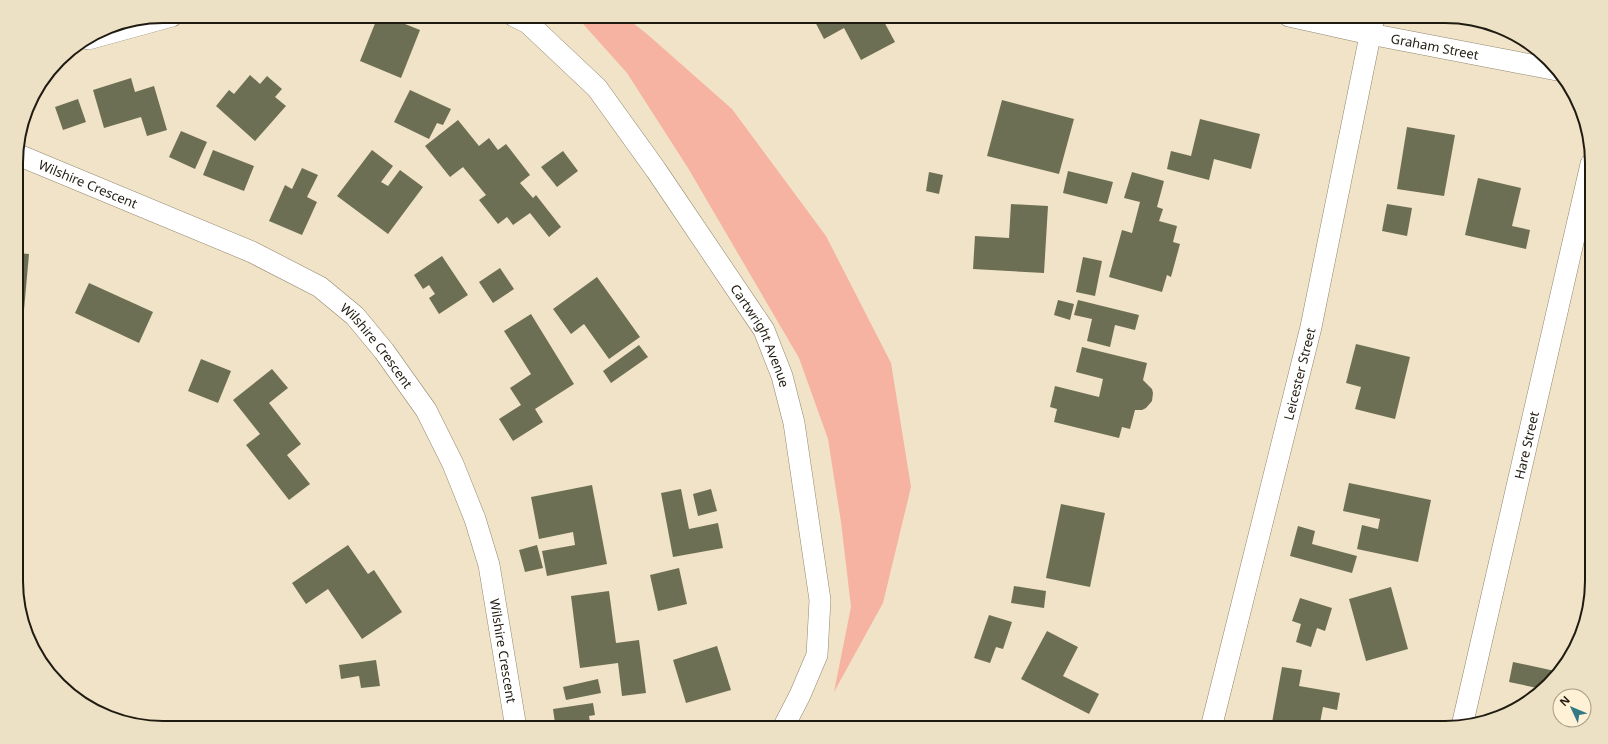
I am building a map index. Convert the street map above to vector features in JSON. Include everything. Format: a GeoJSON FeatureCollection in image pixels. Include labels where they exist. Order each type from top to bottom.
{"type":"FeatureCollection","features":[{"type":"Feature","properties":{"kind":"street","name":"Cartwright Avenue"},"geometry":{"type":"LineString","coordinates":[[528,23],[597,88],[656,170],[764,330],[782,376],[794,423],[820,600],[816,655],[800,695],[787,721]]}},
{"type":"Feature","properties":{"kind":"street","name":"Graham Street"},"geometry":{"type":"LineString","coordinates":[[1354,23],[1372,25],[1547,68]]}},
{"type":"Feature","properties":{"kind":"street","name":"Leicester Street"},"geometry":{"type":"LineString","coordinates":[[1213,721],[1311,327],[1372,25]]}},
{"type":"Feature","properties":{"kind":"street","name":"Wilshire Crescent"},"geometry":{"type":"LineString","coordinates":[[23,157],[252,252],[320,287],[355,316],[384,351],[426,410],[453,464],[475,519],[489,565],[515,721]]}},
{"type":"Feature","properties":{"kind":"street","name":"Hare Street"},"geometry":{"type":"LineString","coordinates":[[1463,720],[1585,190]]}},
{"type":"Feature","properties":{"kind":"shaded area"},"geometry":{"type":"Polygon","coordinates":[[[582,23],[633,23],[732,109],[826,236],[891,363],[911,487],[883,603],[834,692],[851,607],[841,522],[828,439],[799,358],[688,168],[627,73],[582,23]]]}},
{"type":"Feature","properties":{"kind":"building"},"geometry":{"type":"Polygon","coordinates":[[[375,23],[402,23],[420,30],[401,78],[360,61],[375,23]]]}},
{"type":"Feature","properties":{"kind":"building"},"geometry":{"type":"Polygon","coordinates":[[[816,23],[885,23],[895,42],[861,60],[844,28],[824,39],[816,23]]]}},
{"type":"Feature","properties":{"kind":"building"},"geometry":{"type":"Polygon","coordinates":[[[250,75],[260,84],[267,76],[282,89],[275,97],[286,106],[255,141],[216,106],[229,90],[234,94],[250,75]]]}},
{"type":"Feature","properties":{"kind":"building"},"geometry":{"type":"Polygon","coordinates":[[[131,78],[135,92],[154,86],[167,130],[147,136],[141,117],[104,128],[93,90],[131,78]]]}},
{"type":"Feature","properties":{"kind":"building"},"geometry":{"type":"Polygon","coordinates":[[[410,90],[451,109],[443,125],[437,123],[429,139],[394,122],[410,90]]]}},
{"type":"Feature","properties":{"kind":"building"},"geometry":{"type":"Polygon","coordinates":[[[78,99],[86,122],[63,130],[55,107],[78,99]]]}},
{"type":"Feature","properties":{"kind":"building"},"geometry":{"type":"Polygon","coordinates":[[[1002,100],[1074,119],[1059,174],[987,156],[1002,100]]]}},
{"type":"Feature","properties":{"kind":"building"},"geometry":{"type":"Polygon","coordinates":[[[1200,119],[1260,134],[1251,169],[1214,159],[1209,180],[1167,169],[1171,151],[1191,156],[1200,119]]]}},
{"type":"Feature","properties":{"kind":"building"},"geometry":{"type":"Polygon","coordinates":[[[458,120],[479,146],[489,138],[498,150],[506,144],[530,175],[520,183],[533,198],[536,195],[561,227],[549,237],[530,213],[513,225],[507,217],[498,224],[479,200],[486,195],[463,167],[450,177],[425,146],[458,120]]]}},
{"type":"Feature","properties":{"kind":"building"},"geometry":{"type":"Polygon","coordinates":[[[1407,127],[1455,135],[1444,196],[1397,189],[1407,127]]]}},
{"type":"Feature","properties":{"kind":"building"},"geometry":{"type":"Polygon","coordinates":[[[181,131],[207,142],[195,169],[169,157],[181,131]]]}},
{"type":"Feature","properties":{"kind":"building"},"geometry":{"type":"Polygon","coordinates":[[[213,150],[254,166],[244,191],[203,175],[213,150]]]}},
{"type":"Feature","properties":{"kind":"building"},"geometry":{"type":"Polygon","coordinates":[[[372,150],[393,166],[381,182],[388,186],[400,170],[423,187],[388,234],[337,196],[372,150]]]}},
{"type":"Feature","properties":{"kind":"building"},"geometry":{"type":"Polygon","coordinates":[[[563,151],[578,171],[557,187],[541,167],[563,151]]]}},
{"type":"Feature","properties":{"kind":"building"},"geometry":{"type":"Polygon","coordinates":[[[302,168],[318,175],[307,197],[317,202],[302,235],[269,221],[285,185],[292,189],[302,168]]]}},
{"type":"Feature","properties":{"kind":"building"},"geometry":{"type":"Polygon","coordinates":[[[1068,171],[1113,182],[1107,204],[1063,193],[1068,171]]]}},
{"type":"Feature","properties":{"kind":"building"},"geometry":{"type":"Polygon","coordinates":[[[929,172],[943,175],[939,194],[926,191],[929,172]]]}},
{"type":"Feature","properties":{"kind":"building"},"geometry":{"type":"Polygon","coordinates":[[[1132,172],[1164,181],[1157,207],[1163,209],[1159,221],[1177,226],[1173,242],[1180,244],[1171,277],[1167,275],[1162,292],[1109,277],[1122,230],[1132,233],[1140,202],[1124,198],[1132,172]]]}},
{"type":"Feature","properties":{"kind":"building"},"geometry":{"type":"Polygon","coordinates":[[[1478,178],[1521,188],[1512,226],[1530,230],[1526,249],[1465,235],[1478,178]]]}},
{"type":"Feature","properties":{"kind":"building"},"geometry":{"type":"Polygon","coordinates":[[[1011,204],[1048,206],[1044,273],[973,269],[975,236],[1009,238],[1011,204]]]}},
{"type":"Feature","properties":{"kind":"building"},"geometry":{"type":"Polygon","coordinates":[[[1387,204],[1412,208],[1407,236],[1382,231],[1387,204]]]}},
{"type":"Feature","properties":{"kind":"building"},"geometry":{"type":"Polygon","coordinates":[[[23,254],[29,254],[23,310],[23,254]]]}},
{"type":"Feature","properties":{"kind":"building"},"geometry":{"type":"Polygon","coordinates":[[[442,256],[468,295],[439,314],[429,298],[435,294],[429,285],[423,289],[414,275],[442,256]]]}},
{"type":"Feature","properties":{"kind":"building"},"geometry":{"type":"Polygon","coordinates":[[[1083,257],[1102,261],[1095,296],[1076,292],[1083,257]]]}},
{"type":"Feature","properties":{"kind":"building"},"geometry":{"type":"Polygon","coordinates":[[[500,268],[514,289],[493,303],[479,282],[500,268]]]}},
{"type":"Feature","properties":{"kind":"building"},"geometry":{"type":"Polygon","coordinates":[[[597,277],[640,337],[609,359],[584,324],[571,334],[553,309],[597,277]]]}},
{"type":"Feature","properties":{"kind":"building"},"geometry":{"type":"Polygon","coordinates":[[[89,283],[153,312],[139,343],[75,313],[89,283]]]}},
{"type":"Feature","properties":{"kind":"building"},"geometry":{"type":"Polygon","coordinates":[[[1058,300],[1074,304],[1070,320],[1054,315],[1058,300]]]}},
{"type":"Feature","properties":{"kind":"building"},"geometry":{"type":"Polygon","coordinates":[[[1078,300],[1139,315],[1135,330],[1115,325],[1110,347],[1087,341],[1092,319],[1074,315],[1078,300]]]}},
{"type":"Feature","properties":{"kind":"building"},"geometry":{"type":"Polygon","coordinates":[[[531,314],[574,384],[535,409],[543,422],[513,441],[499,419],[521,405],[510,388],[531,374],[504,331],[531,314]]]}},
{"type":"Feature","properties":{"kind":"building"},"geometry":{"type":"Polygon","coordinates":[[[1356,344],[1410,357],[1395,419],[1355,409],[1361,387],[1346,383],[1356,344]]]}},
{"type":"Feature","properties":{"kind":"building"},"geometry":{"type":"Polygon","coordinates":[[[639,345],[648,357],[611,383],[603,371],[639,345]]]}},
{"type":"Feature","properties":{"kind":"building"},"geometry":{"type":"Polygon","coordinates":[[[1082,347],[1147,363],[1143,380],[1152,389],[1152,401],[1146,408],[1142,410],[1135,410],[1130,429],[1122,427],[1119,438],[1054,422],[1057,409],[1050,407],[1055,386],[1099,397],[1103,379],[1076,372],[1082,347]]]}},
{"type":"Feature","properties":{"kind":"building"},"geometry":{"type":"Polygon","coordinates":[[[201,359],[231,371],[218,403],[188,391],[201,359]]]}},
{"type":"Feature","properties":{"kind":"building"},"geometry":{"type":"Polygon","coordinates":[[[272,369],[288,388],[269,403],[301,444],[287,455],[310,484],[289,500],[246,445],[260,434],[233,400],[272,369]]]}},
{"type":"Feature","properties":{"kind":"building"},"geometry":{"type":"Polygon","coordinates":[[[1349,483],[1431,500],[1418,562],[1357,549],[1362,525],[1378,529],[1380,519],[1343,511],[1349,483]]]}},
{"type":"Feature","properties":{"kind":"building"},"geometry":{"type":"Polygon","coordinates":[[[592,485],[607,564],[547,576],[542,551],[575,545],[573,532],[539,539],[531,497],[592,485]]]}},
{"type":"Feature","properties":{"kind":"building"},"geometry":{"type":"Polygon","coordinates":[[[681,489],[689,529],[718,523],[723,548],[673,557],[661,493],[681,489]]]}},
{"type":"Feature","properties":{"kind":"building"},"geometry":{"type":"Polygon","coordinates":[[[711,489],[717,511],[698,516],[693,494],[711,489]]]}},
{"type":"Feature","properties":{"kind":"building"},"geometry":{"type":"Polygon","coordinates":[[[1061,504],[1105,513],[1090,587],[1046,578],[1061,504]]]}},
{"type":"Feature","properties":{"kind":"building"},"geometry":{"type":"Polygon","coordinates":[[[1298,526],[1315,531],[1312,544],[1357,556],[1352,573],[1290,556],[1298,526]]]}},
{"type":"Feature","properties":{"kind":"building"},"geometry":{"type":"Polygon","coordinates":[[[348,545],[368,574],[374,570],[402,612],[362,639],[328,589],[306,604],[292,583],[348,545]]]}},
{"type":"Feature","properties":{"kind":"building"},"geometry":{"type":"Polygon","coordinates":[[[537,545],[543,568],[525,572],[519,550],[537,545]]]}},
{"type":"Feature","properties":{"kind":"building"},"geometry":{"type":"Polygon","coordinates":[[[679,568],[687,604],[658,611],[650,575],[679,568]]]}},
{"type":"Feature","properties":{"kind":"building"},"geometry":{"type":"Polygon","coordinates":[[[1014,586],[1046,591],[1044,608],[1011,603],[1014,586]]]}},
{"type":"Feature","properties":{"kind":"building"},"geometry":{"type":"Polygon","coordinates":[[[1391,587],[1408,649],[1366,661],[1349,599],[1391,587]]]}},
{"type":"Feature","properties":{"kind":"building"},"geometry":{"type":"Polygon","coordinates":[[[609,591],[616,643],[639,640],[646,693],[622,696],[618,663],[580,668],[571,596],[609,591]]]}},
{"type":"Feature","properties":{"kind":"building"},"geometry":{"type":"Polygon","coordinates":[[[1300,598],[1332,608],[1325,631],[1317,628],[1311,647],[1296,642],[1301,624],[1292,621],[1300,598]]]}},
{"type":"Feature","properties":{"kind":"building"},"geometry":{"type":"Polygon","coordinates":[[[989,615],[1012,622],[1003,649],[996,647],[990,663],[974,658],[989,615]]]}},
{"type":"Feature","properties":{"kind":"building"},"geometry":{"type":"Polygon","coordinates":[[[1047,631],[1078,647],[1063,676],[1099,694],[1089,714],[1021,679],[1047,631]]]}},
{"type":"Feature","properties":{"kind":"building"},"geometry":{"type":"Polygon","coordinates":[[[717,646],[731,690],[686,703],[673,660],[717,646]]]}},
{"type":"Feature","properties":{"kind":"building"},"geometry":{"type":"Polygon","coordinates":[[[376,660],[380,686],[361,688],[359,676],[341,679],[339,665],[376,660]]]}},
{"type":"Feature","properties":{"kind":"building"},"geometry":{"type":"Polygon","coordinates":[[[1513,662],[1552,670],[1535,688],[1509,682],[1513,662]]]}},
{"type":"Feature","properties":{"kind":"building"},"geometry":{"type":"Polygon","coordinates":[[[1282,667],[1302,670],[1299,686],[1340,693],[1337,710],[1323,707],[1320,721],[1272,721],[1282,667]]]}},
{"type":"Feature","properties":{"kind":"building"},"geometry":{"type":"Polygon","coordinates":[[[598,679],[601,693],[566,700],[563,687],[598,679]]]}},
{"type":"Feature","properties":{"kind":"building"},"geometry":{"type":"Polygon","coordinates":[[[593,703],[595,715],[589,716],[590,721],[555,721],[553,709],[593,703]]]}}]}
